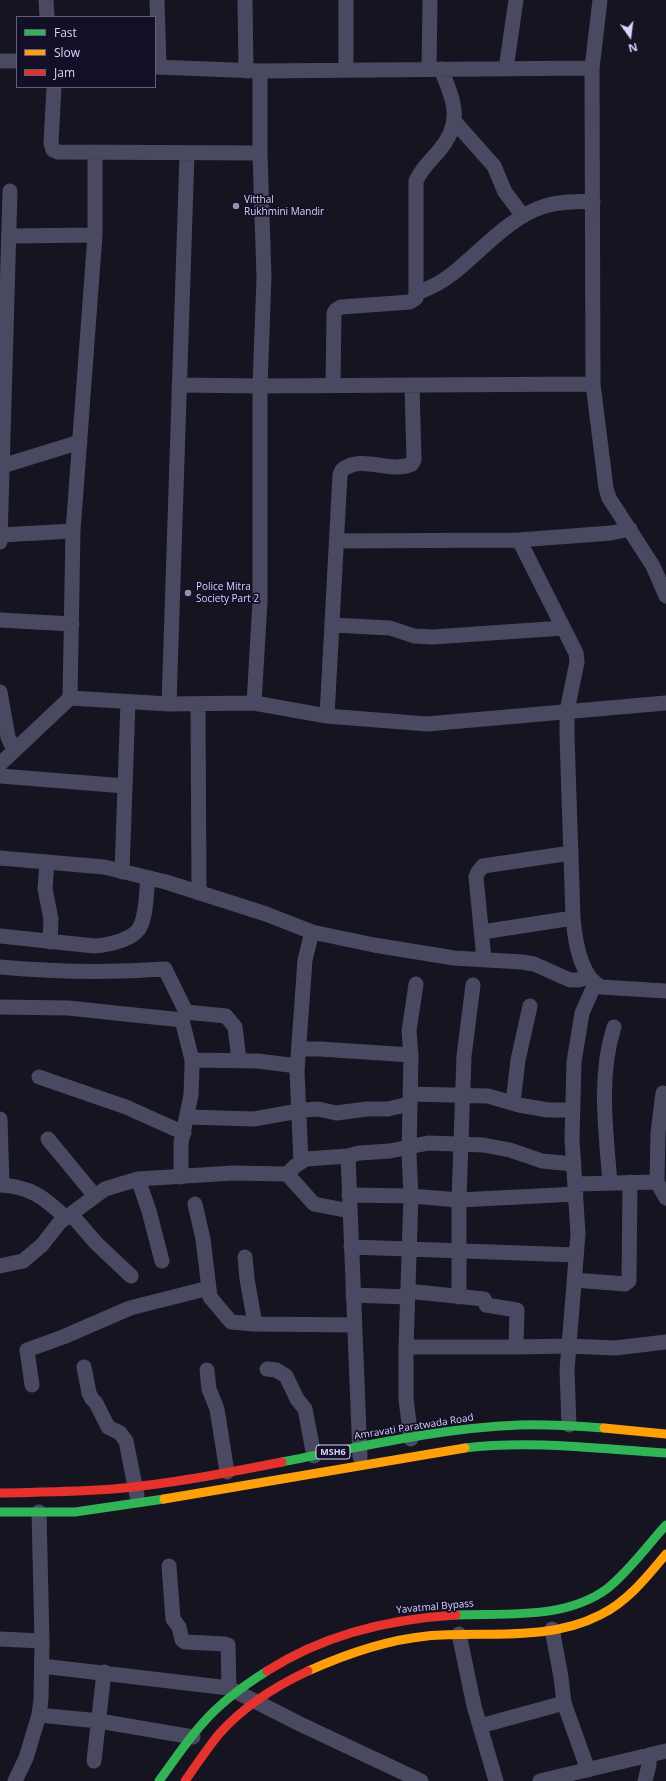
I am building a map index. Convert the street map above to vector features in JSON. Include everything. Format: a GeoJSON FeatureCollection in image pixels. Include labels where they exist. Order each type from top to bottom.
{"type":"FeatureCollection","features":[{"type":"Feature","properties":{"kind":"main road","name":"Amravati Paratwada Road"},"geometry":{"type":"LineString","coordinates":[[0,1493],[98,1490],[136,1485],[227,1472],[359,1447],[499,1426],[569,1425],[666,1434]]}},
{"type":"Feature","properties":{"kind":"main road","name":"MSH6"},"geometry":{"type":"LineString","coordinates":[[0,1512],[75,1512],[138,1504],[446,1450],[490,1445],[547,1444],[666,1453]]}},
{"type":"Feature","properties":{"kind":"main road","name":"Yavatmal Bypass"},"geometry":{"type":"LineString","coordinates":[[159,1781],[208,1717],[233,1690],[276,1665],[321,1644],[363,1629],[399,1621],[432,1617],[543,1611],[582,1602],[600,1594],[617,1579],[666,1525]]}},
{"type":"Feature","properties":{"kind":"main road"},"geometry":{"type":"LineString","coordinates":[[185,1781],[224,1729],[246,1708],[277,1687],[318,1666],[363,1650],[402,1640],[459,1634],[552,1629],[580,1623],[600,1616],[611,1608],[632,1591],[666,1554]]}},
{"type":"Feature","properties":{"kind":"street"},"geometry":{"type":"LineString","coordinates":[[46,0],[47,16]]}},
{"type":"Feature","properties":{"kind":"street"},"geometry":{"type":"LineString","coordinates":[[157,0],[157,67],[253,71],[592,68]]}},
{"type":"Feature","properties":{"kind":"street"},"geometry":{"type":"LineString","coordinates":[[245,0],[260,153],[264,277],[260,386],[260,602],[254,703]]}},
{"type":"Feature","properties":{"kind":"street"},"geometry":{"type":"LineString","coordinates":[[346,0],[346,70]]}},
{"type":"Feature","properties":{"kind":"street"},"geometry":{"type":"LineString","coordinates":[[333,385],[334,313],[336,310],[341,307],[410,302],[416,298],[416,181],[422,170],[450,136],[454,121],[455,109],[435,69],[430,0]]}},
{"type":"Feature","properties":{"kind":"street"},"geometry":{"type":"LineString","coordinates":[[506,69],[516,0]]}},
{"type":"Feature","properties":{"kind":"street"},"geometry":{"type":"LineString","coordinates":[[600,0],[592,68],[593,384],[606,488],[612,503],[653,566],[666,596]]}},
{"type":"Feature","properties":{"kind":"street"},"geometry":{"type":"LineString","coordinates":[[0,61],[16,62]]}},
{"type":"Feature","properties":{"kind":"street"},"geometry":{"type":"LineString","coordinates":[[54,88],[51,143],[53,150],[58,152],[187,154],[260,153]]}},
{"type":"Feature","properties":{"kind":"street"},"geometry":{"type":"LineString","coordinates":[[454,121],[494,166],[505,192],[523,216]]}},
{"type":"Feature","properties":{"kind":"street"},"geometry":{"type":"LineString","coordinates":[[0,764],[70,698],[73,531],[95,235],[95,152]]}},
{"type":"Feature","properties":{"kind":"street"},"geometry":{"type":"LineString","coordinates":[[169,704],[187,154]]}},
{"type":"Feature","properties":{"kind":"street"},"geometry":{"type":"LineString","coordinates":[[0,542],[10,191]]}},
{"type":"Feature","properties":{"kind":"street"},"geometry":{"type":"LineString","coordinates":[[417,293],[438,284],[451,275],[523,216],[541,207],[556,203],[593,201]]}},
{"type":"Feature","properties":{"kind":"street"},"geometry":{"type":"LineString","coordinates":[[9,236],[95,235]]}},
{"type":"Feature","properties":{"kind":"street"},"geometry":{"type":"LineString","coordinates":[[179,385],[593,384]]}},
{"type":"Feature","properties":{"kind":"street"},"geometry":{"type":"LineString","coordinates":[[327,716],[340,475],[342,470],[355,463],[401,466],[412,464],[414,460],[412,385]]}},
{"type":"Feature","properties":{"kind":"street"},"geometry":{"type":"LineString","coordinates":[[2,466],[80,442]]}},
{"type":"Feature","properties":{"kind":"street"},"geometry":{"type":"LineString","coordinates":[[337,540],[519,540],[611,533],[630,529]]}},
{"type":"Feature","properties":{"kind":"street"},"geometry":{"type":"LineString","coordinates":[[0,535],[73,531]]}},
{"type":"Feature","properties":{"kind":"street"},"geometry":{"type":"LineString","coordinates":[[519,540],[574,647],[577,662],[567,711],[573,918],[577,943],[592,980],[582,1013],[574,1062],[572,1139],[578,1234],[567,1370],[569,1425]]}},
{"type":"Feature","properties":{"kind":"street"},"geometry":{"type":"LineString","coordinates":[[0,620],[72,624]]}},
{"type":"Feature","properties":{"kind":"street"},"geometry":{"type":"LineString","coordinates":[[332,625],[390,628],[414,636],[433,637],[563,628]]}},
{"type":"Feature","properties":{"kind":"street"},"geometry":{"type":"LineString","coordinates":[[0,692],[8,737],[14,750]]}},
{"type":"Feature","properties":{"kind":"street"},"geometry":{"type":"LineString","coordinates":[[70,698],[169,704],[254,703],[327,716],[432,724],[666,703]]}},
{"type":"Feature","properties":{"kind":"street"},"geometry":{"type":"LineString","coordinates":[[122,872],[128,702]]}},
{"type":"Feature","properties":{"kind":"street"},"geometry":{"type":"LineString","coordinates":[[198,704],[199,893]]}},
{"type":"Feature","properties":{"kind":"street"},"geometry":{"type":"LineString","coordinates":[[0,776],[125,786]]}},
{"type":"Feature","properties":{"kind":"street"},"geometry":{"type":"LineString","coordinates":[[484,959],[476,878],[478,872],[483,866],[571,853]]}},
{"type":"Feature","properties":{"kind":"street"},"geometry":{"type":"LineString","coordinates":[[0,858],[104,867],[199,893],[266,914],[312,932],[438,956],[534,964],[570,980],[592,980],[609,989],[666,991]]}},
{"type":"Feature","properties":{"kind":"street"},"geometry":{"type":"LineString","coordinates":[[47,862],[44,889],[51,919],[50,942]]}},
{"type":"Feature","properties":{"kind":"street"},"geometry":{"type":"LineString","coordinates":[[0,936],[94,946],[103,945],[128,937],[135,933],[141,926],[148,878]]}},
{"type":"Feature","properties":{"kind":"street"},"geometry":{"type":"LineString","coordinates":[[482,932],[573,918]]}},
{"type":"Feature","properties":{"kind":"street"},"geometry":{"type":"LineString","coordinates":[[301,1162],[298,1066],[305,960],[312,932]]}},
{"type":"Feature","properties":{"kind":"street"},"geometry":{"type":"LineString","coordinates":[[0,967],[74,972],[120,972],[165,969],[184,1016],[192,1060],[191,1095],[188,1117],[181,1143],[181,1177]]}},
{"type":"Feature","properties":{"kind":"street"},"geometry":{"type":"LineString","coordinates":[[411,1439],[406,1399],[406,1294],[411,1196],[409,1099],[411,1055],[409,1031],[416,984]]}},
{"type":"Feature","properties":{"kind":"street"},"geometry":{"type":"LineString","coordinates":[[459,1297],[459,1200],[464,1056],[473,985]]}},
{"type":"Feature","properties":{"kind":"street"},"geometry":{"type":"LineString","coordinates":[[513,1103],[518,1060],[530,1006]]}},
{"type":"Feature","properties":{"kind":"street"},"geometry":{"type":"LineString","coordinates":[[0,1007],[68,1008],[184,1016],[226,1016],[235,1027],[239,1060]]}},
{"type":"Feature","properties":{"kind":"street"},"geometry":{"type":"LineString","coordinates":[[610,1183],[605,1127],[604,1084],[609,1043],[614,1026]]}},
{"type":"Feature","properties":{"kind":"street"},"geometry":{"type":"LineString","coordinates":[[299,1049],[411,1055]]}},
{"type":"Feature","properties":{"kind":"street"},"geometry":{"type":"LineString","coordinates":[[192,1060],[239,1060],[298,1066]]}},
{"type":"Feature","properties":{"kind":"street"},"geometry":{"type":"LineString","coordinates":[[39,1077],[126,1106],[184,1133]]}},
{"type":"Feature","properties":{"kind":"street"},"geometry":{"type":"LineString","coordinates":[[663,1093],[658,1133],[657,1182],[666,1198]]}},
{"type":"Feature","properties":{"kind":"street"},"geometry":{"type":"LineString","coordinates":[[188,1117],[254,1119],[318,1109],[336,1113],[367,1109],[388,1109],[409,1099],[463,1095],[488,1096],[548,1110],[573,1110]]}},
{"type":"Feature","properties":{"kind":"street"},"geometry":{"type":"LineString","coordinates":[[0,1119],[1,1185],[27,1188],[47,1200],[69,1216],[130,1276]]}},
{"type":"Feature","properties":{"kind":"street"},"geometry":{"type":"LineString","coordinates":[[48,1139],[95,1196]]}},
{"type":"Feature","properties":{"kind":"street"},"geometry":{"type":"LineString","coordinates":[[0,1266],[23,1260],[42,1245],[60,1222],[105,1189],[138,1179],[234,1173],[287,1174],[295,1166],[306,1159],[348,1156],[359,1152],[390,1151],[428,1143],[483,1145],[510,1150],[542,1161],[574,1164]]}},
{"type":"Feature","properties":{"kind":"street"},"geometry":{"type":"LineString","coordinates":[[348,1156],[359,1447],[361,1466]]}},
{"type":"Feature","properties":{"kind":"street"},"geometry":{"type":"LineString","coordinates":[[287,1174],[314,1204],[350,1210]]}},
{"type":"Feature","properties":{"kind":"street"},"geometry":{"type":"LineString","coordinates":[[138,1179],[149,1211],[162,1261]]}},
{"type":"Feature","properties":{"kind":"street"},"geometry":{"type":"LineString","coordinates":[[574,1280],[625,1284],[629,1281],[630,1182]]}},
{"type":"Feature","properties":{"kind":"street"},"geometry":{"type":"LineString","coordinates":[[349,1195],[411,1196],[459,1200],[575,1189],[610,1183],[657,1182]]}},
{"type":"Feature","properties":{"kind":"street"},"geometry":{"type":"LineString","coordinates":[[195,1204],[203,1239],[210,1297],[231,1322],[255,1324],[355,1325]]}},
{"type":"Feature","properties":{"kind":"street"},"geometry":{"type":"LineString","coordinates":[[352,1247],[576,1256]]}},
{"type":"Feature","properties":{"kind":"street"},"geometry":{"type":"LineString","coordinates":[[246,1257],[255,1324]]}},
{"type":"Feature","properties":{"kind":"street"},"geometry":{"type":"LineString","coordinates":[[32,1385],[27,1350],[63,1337],[130,1308],[209,1288]]}},
{"type":"Feature","properties":{"kind":"street"},"geometry":{"type":"LineString","coordinates":[[353,1295],[406,1294],[484,1299],[486,1305],[517,1310],[516,1347]]}},
{"type":"Feature","properties":{"kind":"street"},"geometry":{"type":"LineString","coordinates":[[406,1347],[569,1346],[616,1348],[666,1342]]}},
{"type":"Feature","properties":{"kind":"street"},"geometry":{"type":"LineString","coordinates":[[84,1367],[89,1393],[92,1399],[108,1427],[120,1433],[126,1441],[136,1485],[138,1504]]}},
{"type":"Feature","properties":{"kind":"street"},"geometry":{"type":"LineString","coordinates":[[267,1369],[276,1370],[286,1376],[297,1399],[305,1409],[314,1456]]}},
{"type":"Feature","properties":{"kind":"street"},"geometry":{"type":"LineString","coordinates":[[207,1370],[209,1390],[217,1409],[227,1472]]}},
{"type":"Feature","properties":{"kind":"street"},"geometry":{"type":"LineString","coordinates":[[15,1781],[26,1758],[39,1715],[42,1641],[39,1512]]}},
{"type":"Feature","properties":{"kind":"street"},"geometry":{"type":"LineString","coordinates":[[169,1566],[173,1619],[179,1627],[182,1640],[184,1642],[225,1644],[228,1646],[233,1690]]}},
{"type":"Feature","properties":{"kind":"street"},"geometry":{"type":"LineString","coordinates":[[552,1629],[561,1677],[564,1703],[588,1770]]}},
{"type":"Feature","properties":{"kind":"street"},"geometry":{"type":"LineString","coordinates":[[459,1634],[474,1706],[496,1781]]}},
{"type":"Feature","properties":{"kind":"street"},"geometry":{"type":"LineString","coordinates":[[0,1639],[42,1641]]}},
{"type":"Feature","properties":{"kind":"street"},"geometry":{"type":"LineString","coordinates":[[42,1666],[104,1672],[233,1690],[255,1702],[421,1781]]}},
{"type":"Feature","properties":{"kind":"street"},"geometry":{"type":"LineString","coordinates":[[94,1761],[104,1672]]}},
{"type":"Feature","properties":{"kind":"street"},"geometry":{"type":"LineString","coordinates":[[480,1726],[564,1703]]}},
{"type":"Feature","properties":{"kind":"street"},"geometry":{"type":"LineString","coordinates":[[39,1715],[99,1721],[193,1737]]}},
{"type":"Feature","properties":{"kind":"street"},"geometry":{"type":"LineString","coordinates":[[540,1781],[666,1751]]}},
{"type":"Feature","properties":{"kind":"street"},"geometry":{"type":"LineString","coordinates":[[645,1781],[649,1765],[649,1755]]}},
{"type":"Feature","properties":{"kind":"traffic: fast"},"geometry":{"type":"LineString","coordinates":[[282,1462],[400,1439],[459,1430],[519,1425],[562,1425],[604,1428]]}},
{"type":"Feature","properties":{"kind":"traffic: fast"},"geometry":{"type":"LineString","coordinates":[[465,1448],[540,1445],[666,1453]]}},
{"type":"Feature","properties":{"kind":"traffic: fast"},"geometry":{"type":"LineString","coordinates":[[0,1512],[75,1512],[164,1499]]}},
{"type":"Feature","properties":{"kind":"traffic: fast"},"geometry":{"type":"LineString","coordinates":[[456,1615],[535,1613],[573,1605],[591,1598],[608,1588],[624,1574],[666,1525]]}},
{"type":"Feature","properties":{"kind":"traffic: fast"},"geometry":{"type":"LineString","coordinates":[[159,1781],[190,1738],[209,1716],[232,1695],[267,1671]]}},
{"type":"Feature","properties":{"kind":"traffic: slow"},"geometry":{"type":"LineString","coordinates":[[604,1428],[666,1434]]}},
{"type":"Feature","properties":{"kind":"traffic: slow"},"geometry":{"type":"LineString","coordinates":[[164,1499],[465,1448]]}},
{"type":"Feature","properties":{"kind":"traffic: slow"},"geometry":{"type":"LineString","coordinates":[[308,1671],[381,1644],[412,1638],[448,1635],[515,1634],[559,1629],[580,1623],[610,1610],[628,1596],[666,1554]]}},
{"type":"Feature","properties":{"kind":"traffic: jam"},"geometry":{"type":"LineString","coordinates":[[0,1493],[85,1491],[134,1487],[198,1478],[282,1462]]}},
{"type":"Feature","properties":{"kind":"traffic: jam"},"geometry":{"type":"LineString","coordinates":[[267,1671],[288,1658],[358,1631],[406,1620],[456,1615]]}},
{"type":"Feature","properties":{"kind":"traffic: jam"},"geometry":{"type":"LineString","coordinates":[[185,1781],[206,1751],[228,1724],[249,1706],[272,1690],[308,1671]]}},
{"type":"Feature","properties":{"kind":"place","name":"Vitthal Rukhmini Mandir"},"geometry":{"type":"Point","coordinates":[236,206]}},
{"type":"Feature","properties":{"kind":"place","name":"Police Mitra Society Part 2"},"geometry":{"type":"Point","coordinates":[188,593]}}]}
